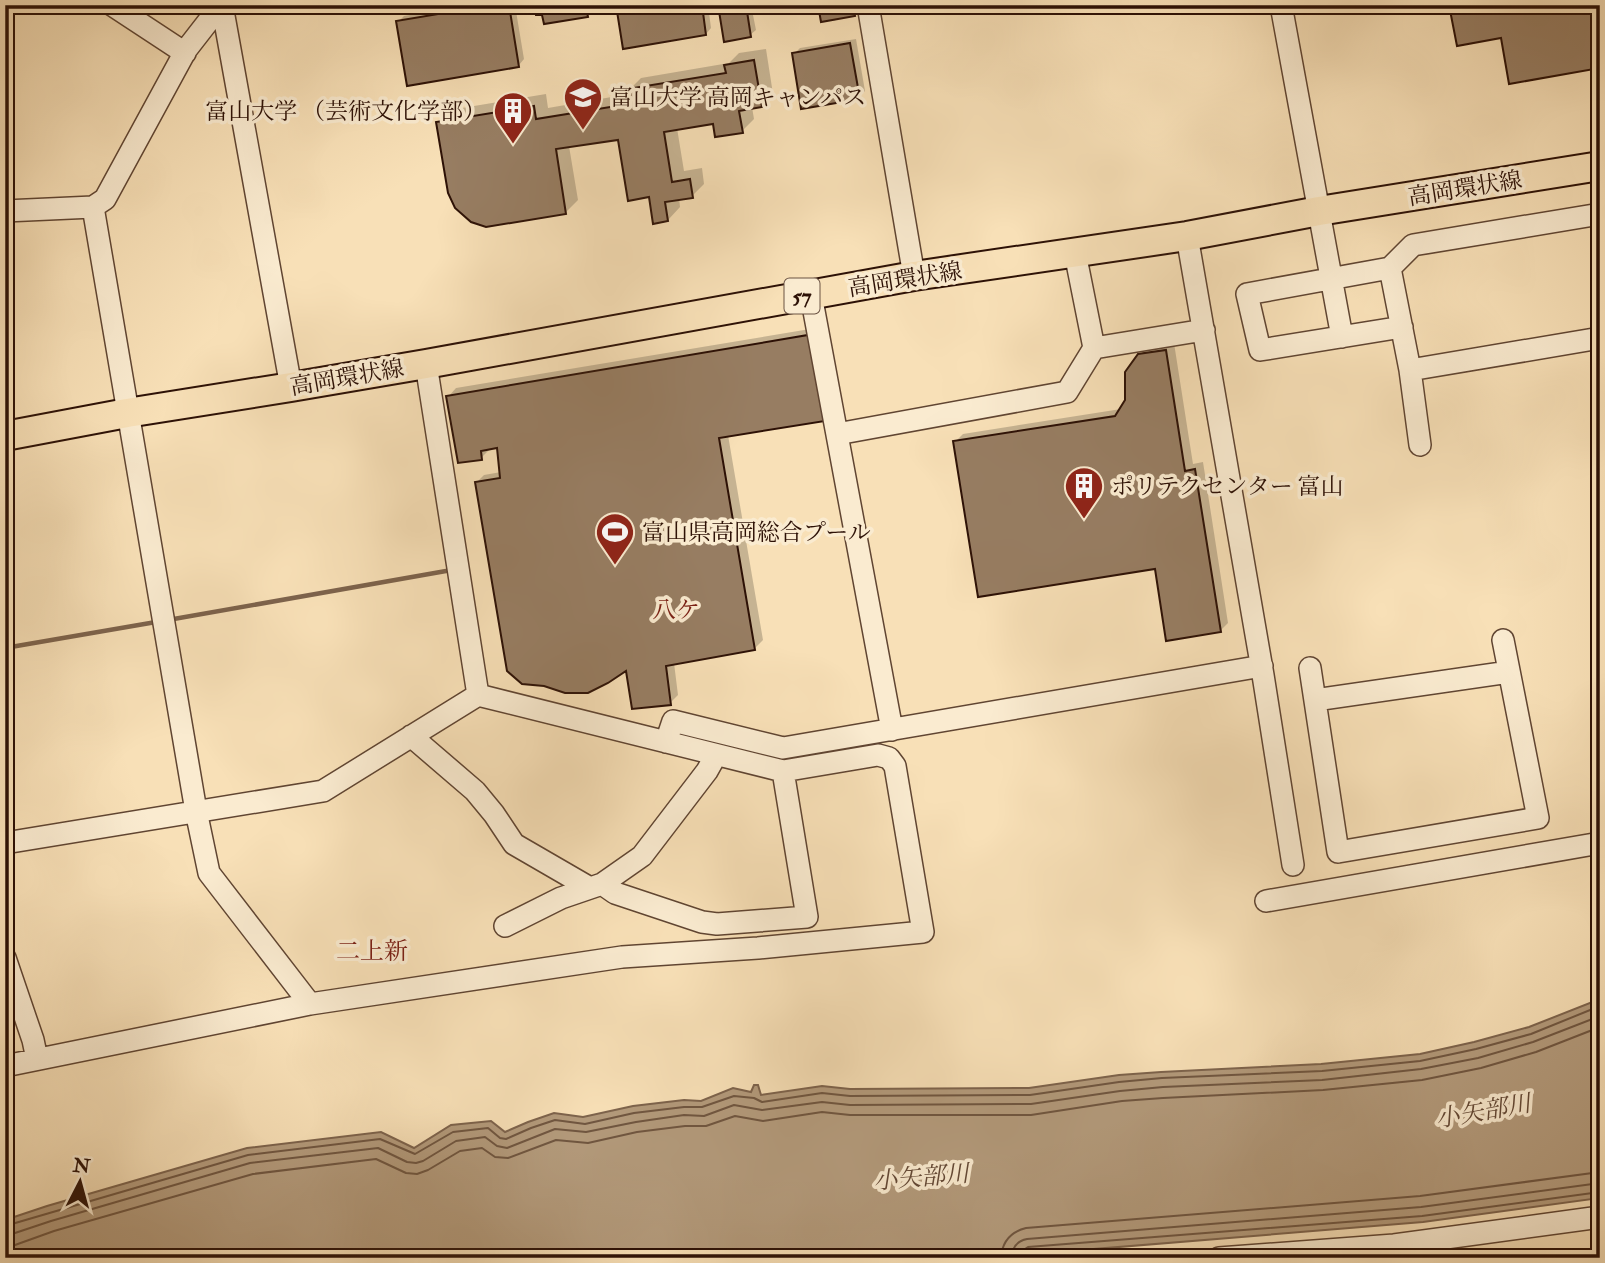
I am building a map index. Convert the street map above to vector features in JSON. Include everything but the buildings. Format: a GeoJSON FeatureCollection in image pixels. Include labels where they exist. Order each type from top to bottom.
{"type":"FeatureCollection","features":[{"type":"Feature","properties":{"kind":"main road","name":"高岡環状線"},"geometry":{"type":"LineString","coordinates":[[5,436],[914,276],[1187,236],[1319,211],[1600,166]]}},
{"type":"Feature","properties":{"kind":"street"},"geometry":{"type":"LineString","coordinates":[[112,5],[185,53]]}},
{"type":"Feature","properties":{"kind":"street"},"geometry":{"type":"LineString","coordinates":[[5,211],[93,207],[104,199],[185,53],[221,5]]}},
{"type":"Feature","properties":{"kind":"street"},"geometry":{"type":"LineString","coordinates":[[221,5],[291,387]]}},
{"type":"Feature","properties":{"kind":"street"},"geometry":{"type":"LineString","coordinates":[[868,5],[914,276]]}},
{"type":"Feature","properties":{"kind":"street"},"geometry":{"type":"LineString","coordinates":[[1281,5],[1342,337]]}},
{"type":"Feature","properties":{"kind":"street"},"geometry":{"type":"LineString","coordinates":[[93,207],[196,811],[209,873],[310,1004]]}},
{"type":"Feature","properties":{"kind":"street"},"geometry":{"type":"LineString","coordinates":[[1402,327],[1260,350],[1247,294],[1390,268],[1413,245],[1600,214]]}},
{"type":"Feature","properties":{"kind":"street"},"geometry":{"type":"LineString","coordinates":[[1187,236],[1262,666],[1293,865]]}},
{"type":"Feature","properties":{"kind":"street"},"geometry":{"type":"LineString","coordinates":[[837,434],[1067,392],[1094,348],[1075,253]]}},
{"type":"Feature","properties":{"kind":"street"},"geometry":{"type":"LineString","coordinates":[[1390,268],[1410,370],[1420,445]]}},
{"type":"Feature","properties":{"kind":"street"},"geometry":{"type":"LineString","coordinates":[[811,295],[892,730]]}},
{"type":"Feature","properties":{"kind":"street"},"geometry":{"type":"LineString","coordinates":[[1094,348],[1203,330]]}},
{"type":"Feature","properties":{"kind":"street"},"geometry":{"type":"LineString","coordinates":[[1410,370],[1600,338]]}},
{"type":"Feature","properties":{"kind":"street"},"geometry":{"type":"LineString","coordinates":[[426,364],[478,695]]}},
{"type":"Feature","properties":{"kind":"street"},"geometry":{"type":"LineString","coordinates":[[1310,668],[1338,852],[1538,818],[1503,640]]}},
{"type":"Feature","properties":{"kind":"street"},"geometry":{"type":"LineString","coordinates":[[666,742],[673,721],[783,748],[1262,666]]}},
{"type":"Feature","properties":{"kind":"street"},"geometry":{"type":"LineString","coordinates":[[1315,700],[1509,672]]}},
{"type":"Feature","properties":{"kind":"street"},"geometry":{"type":"LineString","coordinates":[[5,843],[323,791],[478,695],[783,771],[878,755],[889,758],[895,766],[923,932],[758,948],[622,957],[310,1004],[5,1066]]}},
{"type":"Feature","properties":{"kind":"street"},"geometry":{"type":"LineString","coordinates":[[411,736],[475,791],[514,844],[596,886],[702,922],[717,924],[807,916],[783,771]]}},
{"type":"Feature","properties":{"kind":"street"},"geometry":{"type":"LineString","coordinates":[[505,926],[561,898],[596,886],[642,856],[707,771],[716,755]]}},
{"type":"Feature","properties":{"kind":"street"},"geometry":{"type":"LineString","coordinates":[[1266,901],[1600,843]]}},
{"type":"Feature","properties":{"kind":"street"},"geometry":{"type":"LineString","coordinates":[[5,958],[37,1059]]}},
{"type":"Feature","properties":{"kind":"street"},"geometry":{"type":"LineString","coordinates":[[1219,1258],[1394,1245],[1600,1217]]}},
{"type":"Feature","properties":{"kind":"water","name":"小矢部川"},"geometry":{"type":"Polygon","coordinates":[[[1600,999],[1600,1198],[1423,1222],[984,1258],[5,1258],[5,1220],[247,1148],[381,1132],[414,1148],[451,1125],[491,1121],[505,1132],[554,1113],[583,1117],[633,1106],[684,1100],[701,1101],[733,1088],[751,1092],[754,1085],[758,1085],[761,1095],[822,1086],[850,1089],[1029,1088],[1119,1075],[1321,1064],[1420,1054],[1529,1027],[1600,999]]]}},
{"type":"Feature","properties":{"kind":"waterway"},"geometry":{"type":"LineString","coordinates":[[168,620],[446,571]]}},
{"type":"Feature","properties":{"kind":"waterway"},"geometry":{"type":"LineString","coordinates":[[5,648],[156,622]]}},
{"type":"Feature","properties":{"kind":"place","name":"富山大学 高岡キャンパス"},"geometry":{"type":"Point","coordinates":[583,131]}},
{"type":"Feature","properties":{"kind":"place","name":"富山大学 （芸術文化学部）"},"geometry":{"type":"Point","coordinates":[513,145]}},
{"type":"Feature","properties":{"kind":"place","name":"ポリテクセンター 富山"},"geometry":{"type":"Point","coordinates":[1084,520]}},
{"type":"Feature","properties":{"kind":"place","name":"富山県高岡総合プール"},"geometry":{"type":"Point","coordinates":[615,566]}},
{"type":"Feature","properties":{"kind":"district","name":"八ケ"},"geometry":{"type":"Point","coordinates":[676,610]}},
{"type":"Feature","properties":{"kind":"district","name":"二上新"},"geometry":{"type":"Point","coordinates":[372,951]}}]}
